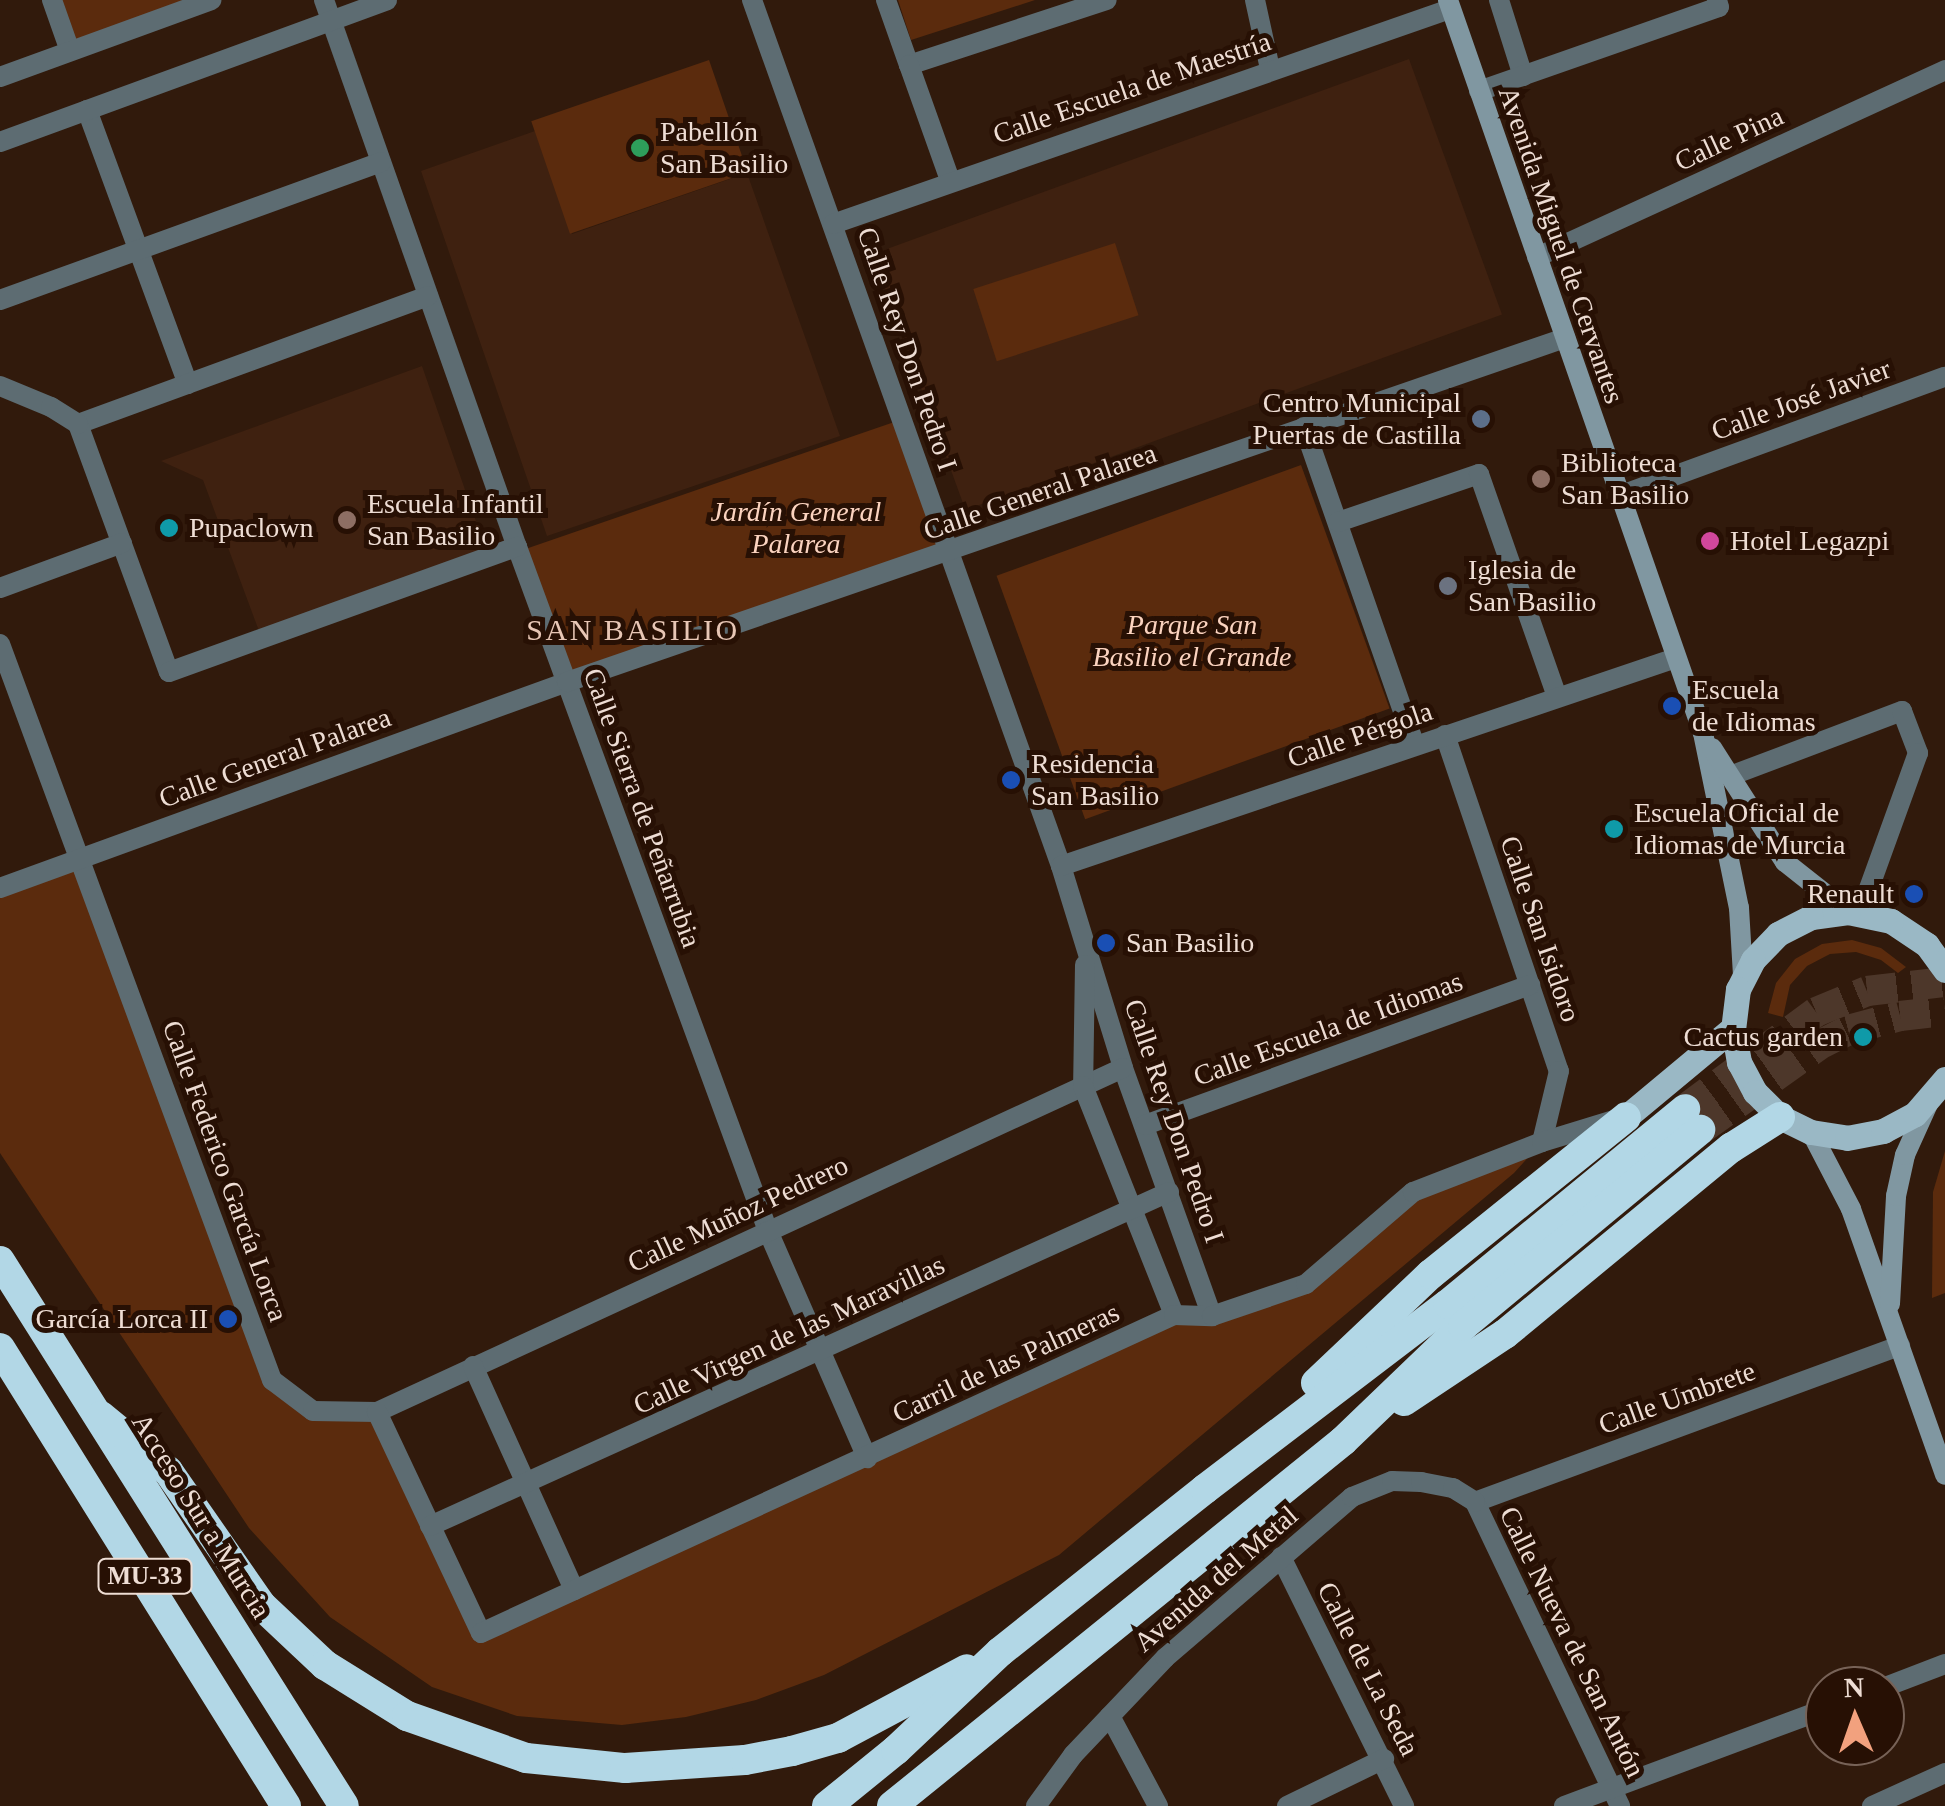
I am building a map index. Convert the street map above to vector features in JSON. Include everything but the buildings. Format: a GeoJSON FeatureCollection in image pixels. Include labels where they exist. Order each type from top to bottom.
{"type":"FeatureCollection","features":[{"type":"Feature","properties":{"kind":"highway"},"geometry":{"type":"LineString","coordinates":[[1205,1488],[1431,1274],[1626,1117]]}},
{"type":"Feature","properties":{"kind":"highway"},"geometry":{"type":"LineString","coordinates":[[1343,1441],[1506,1334],[1731,1148],[1780,1117]]}},
{"type":"Feature","properties":{"kind":"highway"},"geometry":{"type":"LineString","coordinates":[[826,1806],[896,1750],[1000,1652],[1205,1488],[1693,1120],[1463,1326],[1343,1441],[892,1806]]}},
{"type":"Feature","properties":{"kind":"highway","name":"Acceso Sur a Murcia"},"geometry":{"type":"LineString","coordinates":[[0,1262],[101,1416],[344,1806]]}},
{"type":"Feature","properties":{"kind":"highway","name":"MU-33"},"geometry":{"type":"LineString","coordinates":[[0,1348],[286,1806]]}},
{"type":"Feature","properties":{"kind":"highway"},"geometry":{"type":"LineString","coordinates":[[101,1416],[168,1471],[261,1605],[324,1664],[407,1716],[526,1758],[625,1768],[745,1760],[792,1751],[838,1738],[1000,1652]]}},
{"type":"Feature","properties":{"kind":"main road","name":"Avenida Miguel de Cervantes"},"geometry":{"type":"LineString","coordinates":[[1449,4],[1703,733],[1739,908],[1744,976]]}},
{"type":"Feature","properties":{"kind":"main road","name":"Avenida Miguel de Cervantes"},"geometry":{"type":"LineString","coordinates":[[1703,733],[1785,862],[1854,912]]}},
{"type":"Feature","properties":{"kind":"main road"},"geometry":{"type":"LineString","coordinates":[[1940,1086],[1883,1132],[1847,1138],[1811,1132],[1780,1117],[1746,1078],[1732,1028],[1744,976],[1764,946],[1794,924],[1854,912],[1945,944]]}},
{"type":"Feature","properties":{"kind":"main road"},"geometry":{"type":"LineString","coordinates":[[1913,933],[1945,970]]}},
{"type":"Feature","properties":{"kind":"main road"},"geometry":{"type":"LineString","coordinates":[[1626,1117],[1732,1028]]}},
{"type":"Feature","properties":{"kind":"main road"},"geometry":{"type":"LineString","coordinates":[[1890,1316],[1896,1196],[1904,1156],[1940,1086]]}},
{"type":"Feature","properties":{"kind":"main road"},"geometry":{"type":"LineString","coordinates":[[1811,1132],[1841,1184],[1945,1475]]}},
{"type":"Feature","properties":{"kind":"street"},"geometry":{"type":"LineString","coordinates":[[52,0],[70,52]]}},
{"type":"Feature","properties":{"kind":"street"},"geometry":{"type":"LineString","coordinates":[[0,77],[211,0]]}},
{"type":"Feature","properties":{"kind":"street"},"geometry":{"type":"LineString","coordinates":[[0,142],[328,10],[387,0]]}},
{"type":"Feature","properties":{"kind":"street","name":"Calle Rey Don Pedro I"},"geometry":{"type":"LineString","coordinates":[[752,0],[1061,866],[1124,1068],[1212,1316]]}},
{"type":"Feature","properties":{"kind":"street"},"geometry":{"type":"LineString","coordinates":[[886,0],[950,180]]}},
{"type":"Feature","properties":{"kind":"street"},"geometry":{"type":"LineString","coordinates":[[910,65],[1107,0]]}},
{"type":"Feature","properties":{"kind":"street"},"geometry":{"type":"LineString","coordinates":[[1255,0],[1270,69]]}},
{"type":"Feature","properties":{"kind":"street"},"geometry":{"type":"LineString","coordinates":[[1499,0],[1523,76]]}},
{"type":"Feature","properties":{"kind":"street"},"geometry":{"type":"LineString","coordinates":[[1479,91],[1725,2]]}},
{"type":"Feature","properties":{"kind":"street","name":"Calle Escuela de Maestría"},"geometry":{"type":"LineString","coordinates":[[834,224],[1449,4]]}},
{"type":"Feature","properties":{"kind":"street","name":"Calle Sierra de Peñarrubia"},"geometry":{"type":"LineString","coordinates":[[328,10],[517,547],[768,1231],[867,1458]]}},
{"type":"Feature","properties":{"kind":"street","name":"Calle Pina"},"geometry":{"type":"LineString","coordinates":[[1537,257],[1945,70]]}},
{"type":"Feature","properties":{"kind":"street"},"geometry":{"type":"LineString","coordinates":[[87,110],[188,384]]}},
{"type":"Feature","properties":{"kind":"street"},"geometry":{"type":"LineString","coordinates":[[0,300],[382,162]]}},
{"type":"Feature","properties":{"kind":"street"},"geometry":{"type":"LineString","coordinates":[[78,424],[428,296]]}},
{"type":"Feature","properties":{"kind":"street","name":"Calle General Palarea"},"geometry":{"type":"LineString","coordinates":[[0,888],[566,682],[950,553],[1564,338]]}},
{"type":"Feature","properties":{"kind":"street","name":"Calle José Javier"},"geometry":{"type":"LineString","coordinates":[[1619,496],[1945,376]]}},
{"type":"Feature","properties":{"kind":"street"},"geometry":{"type":"LineString","coordinates":[[0,386],[52,406],[78,424],[170,672],[517,547]]}},
{"type":"Feature","properties":{"kind":"street"},"geometry":{"type":"LineString","coordinates":[[1304,427],[1415,746]]}},
{"type":"Feature","properties":{"kind":"street"},"geometry":{"type":"LineString","coordinates":[[1338,522],[1479,474],[1557,697]]}},
{"type":"Feature","properties":{"kind":"street"},"geometry":{"type":"LineString","coordinates":[[0,588],[122,543]]}},
{"type":"Feature","properties":{"kind":"street","name":"Calle Federico García Lorca"},"geometry":{"type":"LineString","coordinates":[[0,644],[272,1380],[312,1412],[376,1412]]}},
{"type":"Feature","properties":{"kind":"street","name":"Calle Pérgola"},"geometry":{"type":"LineString","coordinates":[[1061,866],[1676,658]]}},
{"type":"Feature","properties":{"kind":"street"},"geometry":{"type":"LineString","coordinates":[[1730,776],[1902,711],[1918,753],[1854,912]]}},
{"type":"Feature","properties":{"kind":"street","name":"Calle San Isidoro"},"geometry":{"type":"LineString","coordinates":[[1444,735],[1558,1070],[1542,1142]]}},
{"type":"Feature","properties":{"kind":"street","name":"Calle Rey Don Pedro I"},"geometry":{"type":"LineString","coordinates":[[1085,943],[1084,1086],[1174,1315]]}},
{"type":"Feature","properties":{"kind":"street","name":"Calle Escuela de Idiomas"},"geometry":{"type":"LineString","coordinates":[[1146,1125],[1530,984]]}},
{"type":"Feature","properties":{"kind":"street","name":"Calle Muñoz Pedrero"},"geometry":{"type":"LineString","coordinates":[[376,1412],[1124,1068]]}},
{"type":"Feature","properties":{"kind":"street","name":"Carril de las Palmeras"},"geometry":{"type":"LineString","coordinates":[[430,1526],[481,1632],[1174,1315],[1212,1316],[1306,1284],[1413,1192],[1542,1142],[1626,1117]]}},
{"type":"Feature","properties":{"kind":"street","name":"Calle Virgen de las Maravillas"},"geometry":{"type":"LineString","coordinates":[[430,1526],[526,1486],[1170,1192]]}},
{"type":"Feature","properties":{"kind":"street","name":"Calle Umbrete"},"geometry":{"type":"LineString","coordinates":[[1475,1502],[1900,1346]]}},
{"type":"Feature","properties":{"kind":"street"},"geometry":{"type":"LineString","coordinates":[[474,1366],[574,1590]]}},
{"type":"Feature","properties":{"kind":"street"},"geometry":{"type":"LineString","coordinates":[[376,1412],[430,1526]]}},
{"type":"Feature","properties":{"kind":"street","name":"Avenida del Metal"},"geometry":{"type":"LineString","coordinates":[[1036,1806],[1074,1754],[1165,1658],[1352,1497],[1392,1481],[1453,1488],[1475,1502]]}},
{"type":"Feature","properties":{"kind":"street","name":"Calle Nueva de San Antón"},"geometry":{"type":"LineString","coordinates":[[1475,1502],[1616,1797]]}},
{"type":"Feature","properties":{"kind":"street","name":"Calle de La Seda"},"geometry":{"type":"LineString","coordinates":[[1281,1557],[1384,1758],[1404,1806]]}},
{"type":"Feature","properties":{"kind":"street"},"geometry":{"type":"LineString","coordinates":[[1905,1679],[1945,1664]]}},
{"type":"Feature","properties":{"kind":"street"},"geometry":{"type":"LineString","coordinates":[[1110,1716],[1158,1806]]}},
{"type":"Feature","properties":{"kind":"street"},"geometry":{"type":"LineString","coordinates":[[1564,1806],[1616,1797],[1805,1717]]}},
{"type":"Feature","properties":{"kind":"street"},"geometry":{"type":"LineString","coordinates":[[1287,1806],[1384,1758]]}},
{"type":"Feature","properties":{"kind":"street"},"geometry":{"type":"LineString","coordinates":[[1872,1806],[1945,1772]]}},
{"type":"Feature","properties":{"kind":"shaded area"},"geometry":{"type":"Polygon","coordinates":[[[1409,59],[1502,315],[965,510],[872,254],[1409,59]]]}},
{"type":"Feature","properties":{"kind":"shaded area"},"geometry":{"type":"Polygon","coordinates":[[[535,131],[572,234],[747,173],[840,436],[547,536],[421,171],[535,131]]]}},
{"type":"Feature","properties":{"kind":"shaded area","name":"Escuela Infantil San Basilio"},"geometry":{"type":"Polygon","coordinates":[[[422,366],[486,550],[259,631],[203,480],[161,461],[422,366]]]}},
{"type":"Feature","properties":{"kind":"green space"},"geometry":{"type":"Polygon","coordinates":[[[52,0],[211,0],[70,51],[52,0]]]}},
{"type":"Feature","properties":{"kind":"green space"},"geometry":{"type":"Polygon","coordinates":[[[898,0],[1035,0],[911,40],[898,0]]]}},
{"type":"Feature","properties":{"kind":"green space","name":"Pabellón San Basilio"},"geometry":{"type":"Polygon","coordinates":[[[709,60],[748,173],[570,234],[531,121],[709,60]]]}},
{"type":"Feature","properties":{"kind":"green space"},"geometry":{"type":"Polygon","coordinates":[[[1115,243],[1138,315],[997,361],[973,289],[1115,243]]]}},
{"type":"Feature","properties":{"kind":"green space","name":"Jardín General Palarea"},"geometry":{"type":"Polygon","coordinates":[[[903,419],[949,553],[564,686],[518,552],[903,419]]]}},
{"type":"Feature","properties":{"kind":"green space","name":"Parque San Basilio el Grande"},"geometry":{"type":"Polygon","coordinates":[[[1301,465],[1390,708],[1085,819],[997,576],[1301,465]]]}},
{"type":"Feature","properties":{"kind":"green space"},"geometry":{"type":"Polygon","coordinates":[[[81,858],[272,1380],[313,1411],[377,1412],[481,1632],[1174,1315],[1306,1284],[1413,1192],[1542,1142],[1514,1173],[1059,1555],[824,1675],[756,1700],[686,1717],[622,1725],[517,1716],[432,1687],[330,1617],[249,1528],[0,1153],[0,888],[81,858]]]}},
{"type":"Feature","properties":{"kind":"green space"},"geometry":{"type":"Polygon","coordinates":[[[1852,940],[1881,948],[1906,967],[1898,973],[1881,960],[1856,952],[1830,954],[1807,966],[1790,985],[1783,1017],[1768,1013],[1776,983],[1795,959],[1822,944],[1852,940]]]}},
{"type":"Feature","properties":{"kind":"green space"},"geometry":{"type":"Polygon","coordinates":[[[1945,1151],[1945,1293],[1932,1298],[1933,1192],[1945,1151]]]}},
{"type":"Feature","properties":{"kind":"tunnel"},"geometry":{"type":"LineString","coordinates":[[1685,1109],[1816,1012],[1867,991],[1945,982]]}},
{"type":"Feature","properties":{"kind":"tunnel"},"geometry":{"type":"LineString","coordinates":[[1700,1130],[1819,1045],[1848,1030],[1900,1016],[1945,1011]]}},
{"type":"Feature","properties":{"kind":"place","name":"Pabellón San Basilio"},"geometry":{"type":"Point","coordinates":[640,148]}},
{"type":"Feature","properties":{"kind":"place","name":"Centro Municipal Puertas de Castilla"},"geometry":{"type":"Point","coordinates":[1481,419]}},
{"type":"Feature","properties":{"kind":"place","name":"Biblioteca San Basilio"},"geometry":{"type":"Point","coordinates":[1541,479]}},
{"type":"Feature","properties":{"kind":"place","name":"Escuela Infantil San Basilio"},"geometry":{"type":"Point","coordinates":[347,520]}},
{"type":"Feature","properties":{"kind":"place","name":"Pupaclown"},"geometry":{"type":"Point","coordinates":[169,528]}},
{"type":"Feature","properties":{"kind":"place","name":"Hotel Legazpi"},"geometry":{"type":"Point","coordinates":[1710,541]}},
{"type":"Feature","properties":{"kind":"place","name":"Iglesia de San Basilio"},"geometry":{"type":"Point","coordinates":[1448,586]}},
{"type":"Feature","properties":{"kind":"place","name":"Escuela de Idiomas"},"geometry":{"type":"Point","coordinates":[1672,706]}},
{"type":"Feature","properties":{"kind":"place","name":"Residencia San Basilio"},"geometry":{"type":"Point","coordinates":[1011,780]}},
{"type":"Feature","properties":{"kind":"place","name":"Escuela Oficial de Idiomas de Murcia"},"geometry":{"type":"Point","coordinates":[1614,829]}},
{"type":"Feature","properties":{"kind":"place","name":"Renault"},"geometry":{"type":"Point","coordinates":[1914,894]}},
{"type":"Feature","properties":{"kind":"place","name":"San Basilio"},"geometry":{"type":"Point","coordinates":[1106,943]}},
{"type":"Feature","properties":{"kind":"place","name":"Cactus garden"},"geometry":{"type":"Point","coordinates":[1863,1037]}},
{"type":"Feature","properties":{"kind":"place","name":"García Lorca II"},"geometry":{"type":"Point","coordinates":[228,1319]}},
{"type":"Feature","properties":{"kind":"district","name":"SAN BASILIO"},"geometry":{"type":"Point","coordinates":[633,630]}}]}
